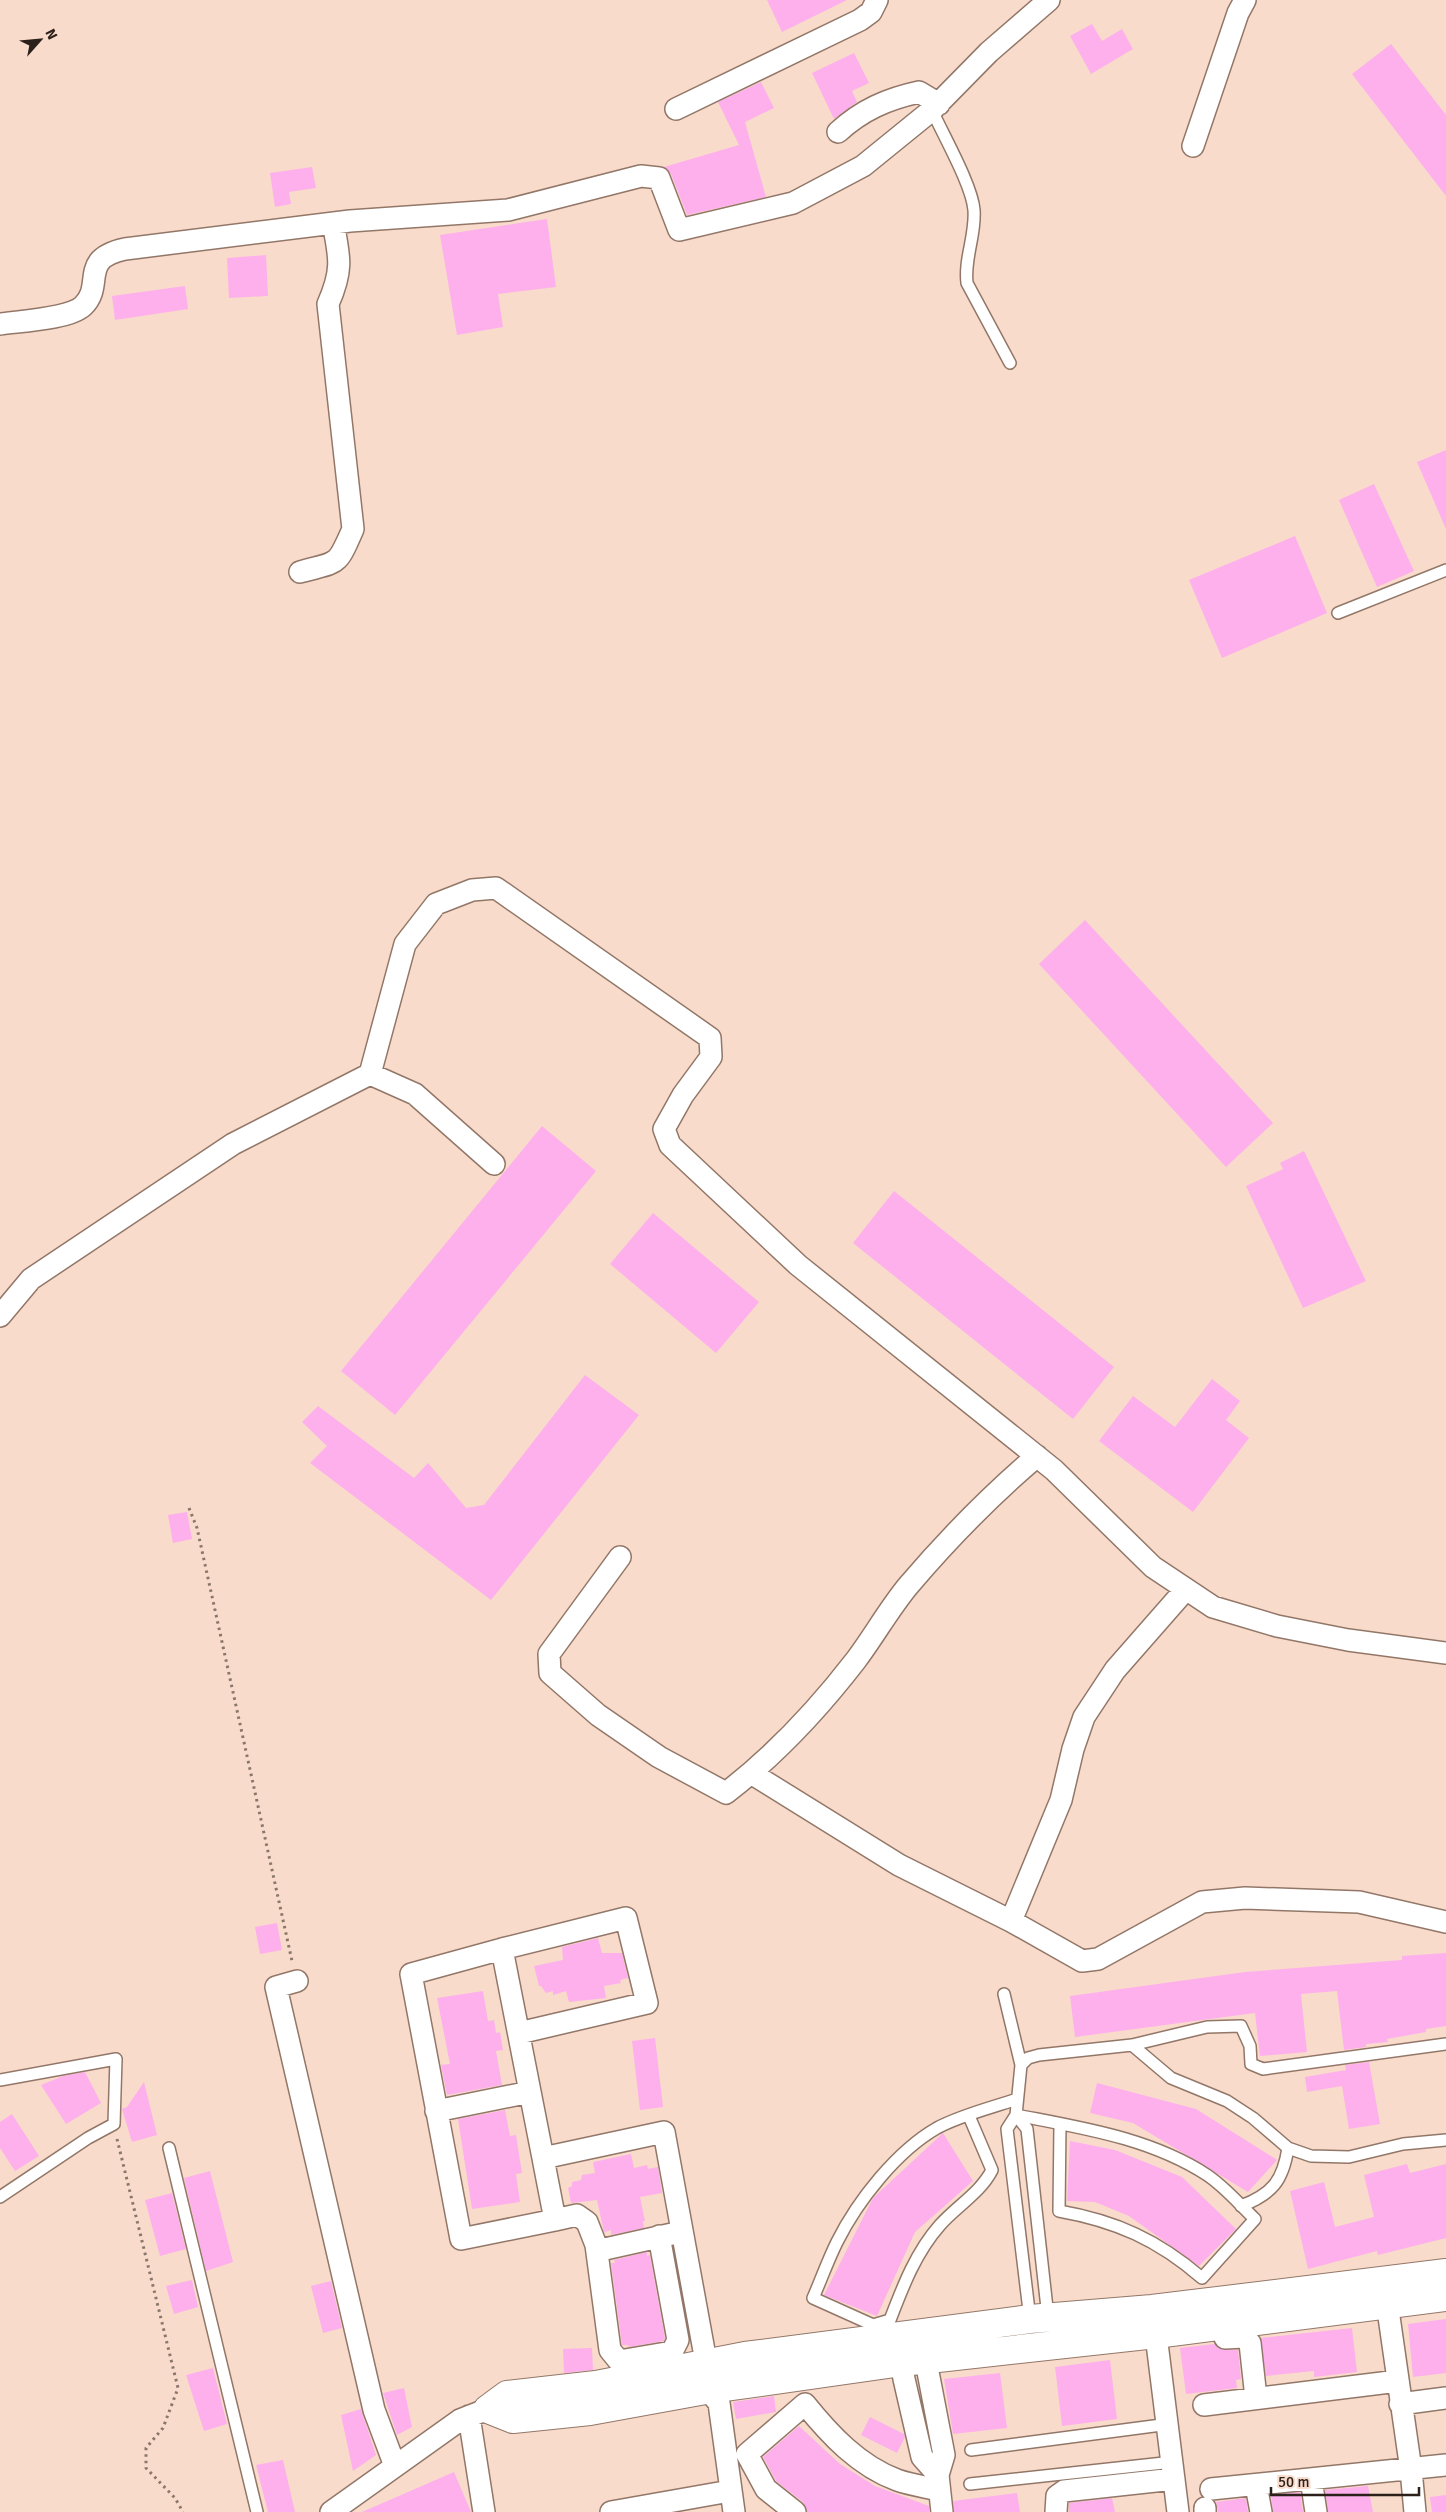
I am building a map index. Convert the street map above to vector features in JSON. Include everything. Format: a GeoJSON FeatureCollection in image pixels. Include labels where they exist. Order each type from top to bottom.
{"type":"FeatureCollection","features":[{"type":"Feature","properties":{"kind":"street"},"geometry":{"type":"LineString","coordinates":[[676,109],[860,20],[871,12],[877,0]]}},
{"type":"Feature","properties":{"kind":"street"},"geometry":{"type":"LineString","coordinates":[[0,324],[68,313],[83,306],[89,295],[98,262],[110,252],[333,223],[508,210],[641,176],[659,178],[679,230],[717,223],[793,203],[863,166],[936,107],[989,52],[1049,0]]}},
{"type":"Feature","properties":{"kind":"street"},"geometry":{"type":"LineString","coordinates":[[1193,146],[1238,13],[1245,0]]}},
{"type":"Feature","properties":{"kind":"street"},"geometry":{"type":"LineString","coordinates":[[838,132],[857,115],[894,98],[918,92],[936,107]]}},
{"type":"Feature","properties":{"kind":"street"},"geometry":{"type":"LineString","coordinates":[[300,572],[331,565],[341,556],[353,529],[328,304],[339,276],[340,260],[333,223]]}},
{"type":"Feature","properties":{"kind":"street"},"geometry":{"type":"LineString","coordinates":[[0,1316],[31,1279],[233,1144],[370,1074],[404,944],[436,904],[472,890],[496,888],[710,1038],[711,1057],[683,1095],[664,1129],[670,1145],[798,1266],[1054,1470],[1153,1567],[1213,1607],[1277,1626],[1348,1640],[1446,1653]]}},
{"type":"Feature","properties":{"kind":"street"},"geometry":{"type":"LineString","coordinates":[[370,1074],[415,1094],[494,1164]]}},
{"type":"Feature","properties":{"kind":"street"},"geometry":{"type":"LineString","coordinates":[[620,1557],[549,1654],[550,1672],[598,1715],[659,1757],[726,1792],[752,1773],[808,1716],[856,1660],[907,1587],[950,1538],[993,1494],[1037,1456]]}},
{"type":"Feature","properties":{"kind":"street"},"geometry":{"type":"LineString","coordinates":[[1011,1921],[1061,1800],[1073,1749],[1084,1717],[1115,1670],[1186,1589]]}},
{"type":"Feature","properties":{"kind":"street"},"geometry":{"type":"LineString","coordinates":[[752,1773],[899,1864],[1011,1921],[1082,1961],[1098,1959],[1202,1902],[1245,1898],[1359,1902],[1446,1922]]}},
{"type":"Feature","properties":{"kind":"street"},"geometry":{"type":"LineString","coordinates":[[519,2033],[647,2003],[626,1918],[411,1974],[461,2239],[577,2215],[587,2222],[596,2245],[610,2350],[619,2361],[672,2352],[676,2347],[678,2340],[659,2236]]}},
{"type":"Feature","properties":{"kind":"street"},"geometry":{"type":"LineString","coordinates":[[502,1949],[555,2220]]}},
{"type":"Feature","properties":{"kind":"street"},"geometry":{"type":"LineString","coordinates":[[297,1981],[276,1987],[374,2410],[395,2466]]}},
{"type":"Feature","properties":{"kind":"street"},"geometry":{"type":"LineString","coordinates":[[436,2111],[530,2092]]}},
{"type":"Feature","properties":{"kind":"street"},"geometry":{"type":"LineString","coordinates":[[543,2158],[664,2132],[710,2383],[719,2403],[725,2491],[734,2512]]}},
{"type":"Feature","properties":{"kind":"street"},"geometry":{"type":"LineString","coordinates":[[596,2245],[605,2249],[682,2232]]}},
{"type":"Feature","properties":{"kind":"street"},"geometry":{"type":"LineString","coordinates":[[1385,2293],[1446,2273]]}},
{"type":"Feature","properties":{"kind":"street"},"geometry":{"type":"LineString","coordinates":[[911,2347],[1154,2322],[1385,2293],[1446,2297]]}},
{"type":"Feature","properties":{"kind":"street"},"geometry":{"type":"LineString","coordinates":[[1385,2293],[1411,2470],[1415,2512]]}},
{"type":"Feature","properties":{"kind":"street"},"geometry":{"type":"LineString","coordinates":[[331,2512],[395,2466],[478,2412],[513,2419],[590,2411],[710,2383],[911,2347],[1039,2318],[1154,2322]]}},
{"type":"Feature","properties":{"kind":"street"},"geometry":{"type":"LineString","coordinates":[[1154,2322],[1169,2424],[1178,2512]]}},
{"type":"Feature","properties":{"kind":"street"},"geometry":{"type":"LineString","coordinates":[[1225,2338],[1243,2337],[1250,2343],[1256,2398]]}},
{"type":"Feature","properties":{"kind":"street"},"geometry":{"type":"LineString","coordinates":[[911,2347],[944,2455],[939,2482],[942,2512]]}},
{"type":"Feature","properties":{"kind":"street"},"geometry":{"type":"LineString","coordinates":[[1204,2405],[1398,2381]]}},
{"type":"Feature","properties":{"kind":"street"},"geometry":{"type":"LineString","coordinates":[[1400,2404],[1446,2398]]}},
{"type":"Feature","properties":{"kind":"street"},"geometry":{"type":"LineString","coordinates":[[795,2512],[766,2489],[747,2454],[805,2404],[823,2426],[862,2462],[898,2480],[939,2482]]}},
{"type":"Feature","properties":{"kind":"street"},"geometry":{"type":"LineString","coordinates":[[478,2412],[484,2512]]}},
{"type":"Feature","properties":{"kind":"street"},"geometry":{"type":"LineString","coordinates":[[1207,2503],[1256,2485],[1446,2465]]}},
{"type":"Feature","properties":{"kind":"street"},"geometry":{"type":"LineString","coordinates":[[1056,2512],[1057,2496],[1064,2491],[1174,2470]]}},
{"type":"Feature","properties":{"kind":"street"},"geometry":{"type":"LineString","coordinates":[[1310,2480],[1316,2512]]}},
{"type":"Feature","properties":{"kind":"street"},"geometry":{"type":"LineString","coordinates":[[1256,2485],[1261,2512]]}},
{"type":"Feature","properties":{"kind":"street"},"geometry":{"type":"LineString","coordinates":[[611,2512],[700,2504],[725,2491]]}},
{"type":"Feature","properties":{"kind":"lane"},"geometry":{"type":"LineString","coordinates":[[936,107],[970,194],[974,211],[965,268],[968,282],[1010,363]]}},
{"type":"Feature","properties":{"kind":"lane"},"geometry":{"type":"LineString","coordinates":[[1338,613],[1446,570]]}},
{"type":"Feature","properties":{"kind":"lane"},"geometry":{"type":"LineString","coordinates":[[1004,1994],[1020,2064],[1016,2115],[1007,2129],[1039,2318]]}},
{"type":"Feature","properties":{"kind":"lane"},"geometry":{"type":"LineString","coordinates":[[1020,2064],[1028,2058],[1039,2055],[1132,2045],[1207,2026],[1239,2025],[1250,2046],[1251,2064],[1263,2069],[1446,2044]]}},
{"type":"Feature","properties":{"kind":"lane"},"geometry":{"type":"LineString","coordinates":[[1132,2045],[1171,2078],[1227,2101],[1253,2118],[1288,2148],[1311,2156],[1348,2157],[1403,2144],[1446,2140]]}},
{"type":"Feature","properties":{"kind":"lane"},"geometry":{"type":"LineString","coordinates":[[0,2080],[116,2059],[114,2124],[88,2138],[0,2197]]}},
{"type":"Feature","properties":{"kind":"lane"},"geometry":{"type":"LineString","coordinates":[[969,2116],[992,2170],[987,2180],[939,2226],[919,2254],[904,2284],[890,2320],[873,2325],[813,2298],[838,2240],[874,2185],[906,2148],[939,2127],[969,2116],[1017,2099]]}},
{"type":"Feature","properties":{"kind":"lane"},"geometry":{"type":"LineString","coordinates":[[1016,2115],[1094,2130],[1152,2147],[1208,2176],[1255,2219],[1202,2278],[1156,2245],[1121,2226],[1087,2216],[1059,2211],[1060,2124]]}},
{"type":"Feature","properties":{"kind":"lane"},"geometry":{"type":"LineString","coordinates":[[1016,2115],[1027,2130],[1039,2318]]}},
{"type":"Feature","properties":{"kind":"lane"},"geometry":{"type":"LineString","coordinates":[[169,2148],[257,2512]]}},
{"type":"Feature","properties":{"kind":"lane"},"geometry":{"type":"LineString","coordinates":[[1241,2206],[1274,2188],[1286,2166],[1288,2148]]}},
{"type":"Feature","properties":{"kind":"lane"},"geometry":{"type":"LineString","coordinates":[[971,2450],[1169,2424]]}},
{"type":"Feature","properties":{"kind":"lane"},"geometry":{"type":"LineString","coordinates":[[970,2484],[1174,2470]]}},
{"type":"Feature","properties":{"kind":"path"},"geometry":{"type":"LineString","coordinates":[[189,1508],[197,1528],[297,1981]]}},
{"type":"Feature","properties":{"kind":"path"},"geometry":{"type":"LineString","coordinates":[[114,2124],[178,2388],[163,2428],[146,2448],[146,2468],[175,2498],[184,2512]]}},
{"type":"Feature","properties":{"kind":"building"},"geometry":{"type":"Polygon","coordinates":[[[767,0],[847,0],[782,32],[767,0]]]}},
{"type":"Feature","properties":{"kind":"building"},"geometry":{"type":"Polygon","coordinates":[[[1092,24],[1102,41],[1122,29],[1133,49],[1091,74],[1070,36],[1092,24]]]}},
{"type":"Feature","properties":{"kind":"building"},"geometry":{"type":"Polygon","coordinates":[[[1391,44],[1446,115],[1446,196],[1352,74],[1391,44]]]}},
{"type":"Feature","properties":{"kind":"building"},"geometry":{"type":"Polygon","coordinates":[[[854,53],[869,83],[852,91],[857,102],[834,119],[812,73],[854,53]]]}},
{"type":"Feature","properties":{"kind":"building"},"geometry":{"type":"Polygon","coordinates":[[[761,82],[774,108],[745,122],[766,197],[687,215],[671,174],[664,167],[739,145],[718,102],[761,82]]]}},
{"type":"Feature","properties":{"kind":"building"},"geometry":{"type":"Polygon","coordinates":[[[312,167],[316,188],[289,192],[291,204],[275,207],[270,173],[312,167]]]}},
{"type":"Feature","properties":{"kind":"building"},"geometry":{"type":"Polygon","coordinates":[[[547,219],[556,287],[498,294],[503,327],[457,335],[440,235],[547,219]]]}},
{"type":"Feature","properties":{"kind":"building"},"geometry":{"type":"Polygon","coordinates":[[[266,255],[268,296],[229,298],[227,258],[266,255]]]}},
{"type":"Feature","properties":{"kind":"building"},"geometry":{"type":"Polygon","coordinates":[[[185,286],[188,309],[115,320],[112,296],[185,286]]]}},
{"type":"Feature","properties":{"kind":"building"},"geometry":{"type":"Polygon","coordinates":[[[1446,450],[1446,529],[1417,462],[1446,450]]]}},
{"type":"Feature","properties":{"kind":"building"},"geometry":{"type":"Polygon","coordinates":[[[1374,484],[1414,571],[1377,587],[1339,500],[1374,484]]]}},
{"type":"Feature","properties":{"kind":"building"},"geometry":{"type":"Polygon","coordinates":[[[1295,536],[1327,613],[1222,658],[1189,580],[1295,536]]]}},
{"type":"Feature","properties":{"kind":"building"},"geometry":{"type":"Polygon","coordinates":[[[1085,920],[1273,1123],[1226,1167],[1039,964],[1085,920]]]}},
{"type":"Feature","properties":{"kind":"building"},"geometry":{"type":"Polygon","coordinates":[[[542,1126],[596,1171],[395,1415],[341,1371],[542,1126]]]}},
{"type":"Feature","properties":{"kind":"building"},"geometry":{"type":"Polygon","coordinates":[[[1304,1151],[1366,1281],[1303,1308],[1246,1186],[1283,1169],[1280,1163],[1304,1151]]]}},
{"type":"Feature","properties":{"kind":"building"},"geometry":{"type":"Polygon","coordinates":[[[894,1191],[1114,1367],[1073,1419],[853,1243],[894,1191]]]}},
{"type":"Feature","properties":{"kind":"building"},"geometry":{"type":"Polygon","coordinates":[[[653,1213],[759,1302],[716,1353],[610,1264],[653,1213]]]}},
{"type":"Feature","properties":{"kind":"building"},"geometry":{"type":"Polygon","coordinates":[[[585,1375],[639,1415],[491,1600],[310,1463],[327,1446],[302,1422],[318,1406],[414,1478],[428,1463],[466,1508],[484,1505],[585,1375]]]}},
{"type":"Feature","properties":{"kind":"building"},"geometry":{"type":"Polygon","coordinates":[[[1212,1379],[1240,1401],[1226,1420],[1249,1438],[1193,1512],[1099,1441],[1133,1396],[1175,1427],[1212,1379]]]}},
{"type":"Feature","properties":{"kind":"building"},"geometry":{"type":"Polygon","coordinates":[[[187,1512],[192,1539],[173,1543],[168,1515],[187,1512]]]}},
{"type":"Feature","properties":{"kind":"building"},"geometry":{"type":"Polygon","coordinates":[[[277,1923],[282,1950],[260,1954],[255,1927],[277,1923]]]}},
{"type":"Feature","properties":{"kind":"building"},"geometry":{"type":"Polygon","coordinates":[[[598,1938],[602,1953],[622,1953],[628,1978],[620,1980],[621,1983],[604,1986],[606,1998],[569,2002],[566,1991],[553,1995],[553,1991],[546,1993],[539,1986],[534,1966],[563,1960],[562,1947],[598,1938]]]}},
{"type":"Feature","properties":{"kind":"building"},"geometry":{"type":"Polygon","coordinates":[[[1446,1953],[1446,2026],[1426,2029],[1426,2032],[1387,2039],[1388,2042],[1366,2044],[1366,2047],[1344,2050],[1337,1991],[1301,1994],[1307,2052],[1260,2056],[1255,2013],[1075,2037],[1070,1996],[1245,1972],[1402,1960],[1402,1956],[1446,1953]]]}},
{"type":"Feature","properties":{"kind":"building"},"geometry":{"type":"Polygon","coordinates":[[[483,1991],[488,2021],[494,2020],[496,2033],[500,2032],[503,2050],[496,2051],[502,2085],[447,2095],[441,2065],[450,2064],[437,1998],[483,1991]]]}},
{"type":"Feature","properties":{"kind":"building"},"geometry":{"type":"Polygon","coordinates":[[[655,2038],[663,2107],[640,2110],[632,2041],[655,2038]]]}},
{"type":"Feature","properties":{"kind":"building"},"geometry":{"type":"Polygon","coordinates":[[[1369,2062],[1380,2124],[1349,2129],[1342,2086],[1307,2092],[1305,2077],[1346,2070],[1345,2065],[1369,2062]]]}},
{"type":"Feature","properties":{"kind":"building"},"geometry":{"type":"Polygon","coordinates":[[[85,2072],[101,2103],[66,2124],[41,2085],[63,2076],[85,2072]]]}},
{"type":"Feature","properties":{"kind":"building"},"geometry":{"type":"Polygon","coordinates":[[[144,2082],[157,2135],[132,2142],[122,2109],[127,2107],[144,2082]]]}},
{"type":"Feature","properties":{"kind":"building"},"geometry":{"type":"Polygon","coordinates":[[[1097,2083],[1196,2109],[1277,2160],[1248,2192],[1133,2123],[1090,2113],[1097,2083]]]}},
{"type":"Feature","properties":{"kind":"building"},"geometry":{"type":"Polygon","coordinates":[[[505,2110],[510,2136],[516,2135],[522,2173],[516,2174],[520,2202],[472,2209],[458,2119],[505,2110]]]}},
{"type":"Feature","properties":{"kind":"building"},"geometry":{"type":"Polygon","coordinates":[[[12,2114],[39,2156],[15,2171],[0,2148],[0,2122],[12,2114]]]}},
{"type":"Feature","properties":{"kind":"building"},"geometry":{"type":"Polygon","coordinates":[[[943,2133],[973,2181],[915,2232],[877,2316],[824,2295],[873,2198],[943,2133]]]}},
{"type":"Feature","properties":{"kind":"building"},"geometry":{"type":"Polygon","coordinates":[[[1070,2141],[1115,2150],[1182,2177],[1236,2229],[1199,2266],[1129,2216],[1095,2202],[1067,2201],[1070,2141]]]}},
{"type":"Feature","properties":{"kind":"building"},"geometry":{"type":"Polygon","coordinates":[[[631,2154],[634,2168],[647,2165],[648,2169],[658,2167],[662,2193],[640,2197],[645,2221],[643,2221],[644,2228],[611,2235],[611,2230],[604,2232],[597,2200],[571,2203],[568,2188],[572,2186],[572,2182],[581,2180],[582,2175],[595,2173],[593,2162],[631,2154]]]}},
{"type":"Feature","properties":{"kind":"building"},"geometry":{"type":"Polygon","coordinates":[[[1407,2164],[1410,2173],[1446,2164],[1446,2238],[1378,2255],[1377,2251],[1308,2269],[1290,2191],[1324,2182],[1335,2227],[1374,2217],[1364,2175],[1407,2164]]]}},
{"type":"Feature","properties":{"kind":"building"},"geometry":{"type":"Polygon","coordinates":[[[210,2171],[233,2262],[206,2271],[184,2178],[210,2171]]]}},
{"type":"Feature","properties":{"kind":"building"},"geometry":{"type":"Polygon","coordinates":[[[172,2193],[186,2249],[160,2256],[145,2200],[172,2193]]]}},
{"type":"Feature","properties":{"kind":"building"},"geometry":{"type":"Polygon","coordinates":[[[647,2252],[647,2256],[650,2255],[665,2338],[664,2341],[629,2347],[628,2345],[622,2345],[611,2263],[615,2263],[614,2260],[647,2252]]]}},
{"type":"Feature","properties":{"kind":"building"},"geometry":{"type":"Polygon","coordinates":[[[192,2280],[198,2307],[174,2314],[166,2286],[192,2280]]]}},
{"type":"Feature","properties":{"kind":"building"},"geometry":{"type":"Polygon","coordinates":[[[331,2281],[342,2328],[323,2333],[311,2286],[331,2281]]]}},
{"type":"Feature","properties":{"kind":"building"},"geometry":{"type":"Polygon","coordinates":[[[1446,2319],[1446,2373],[1413,2377],[1408,2324],[1446,2319]]]}},
{"type":"Feature","properties":{"kind":"building"},"geometry":{"type":"Polygon","coordinates":[[[1352,2328],[1357,2372],[1314,2377],[1314,2371],[1266,2376],[1260,2338],[1352,2328]]]}},
{"type":"Feature","properties":{"kind":"building"},"geometry":{"type":"Polygon","coordinates":[[[1214,2344],[1220,2349],[1238,2350],[1241,2379],[1236,2380],[1237,2388],[1186,2394],[1180,2348],[1214,2344]]]}},
{"type":"Feature","properties":{"kind":"building"},"geometry":{"type":"Polygon","coordinates":[[[592,2348],[593,2370],[564,2373],[563,2349],[592,2348]]]}},
{"type":"Feature","properties":{"kind":"building"},"geometry":{"type":"Polygon","coordinates":[[[1110,2360],[1117,2419],[1062,2426],[1055,2367],[1110,2360]]]}},
{"type":"Feature","properties":{"kind":"building"},"geometry":{"type":"Polygon","coordinates":[[[213,2368],[227,2424],[204,2431],[186,2375],[213,2368]]]}},
{"type":"Feature","properties":{"kind":"building"},"geometry":{"type":"Polygon","coordinates":[[[1000,2373],[1007,2428],[953,2434],[944,2379],[1000,2373]]]}},
{"type":"Feature","properties":{"kind":"building"},"geometry":{"type":"Polygon","coordinates":[[[404,2388],[412,2427],[397,2435],[383,2393],[404,2388]]]}},
{"type":"Feature","properties":{"kind":"building"},"geometry":{"type":"Polygon","coordinates":[[[774,2396],[776,2412],[736,2419],[733,2402],[774,2396]]]}},
{"type":"Feature","properties":{"kind":"building"},"geometry":{"type":"Polygon","coordinates":[[[361,2409],[376,2455],[353,2471],[341,2415],[361,2409]]]}},
{"type":"Feature","properties":{"kind":"building"},"geometry":{"type":"Polygon","coordinates":[[[870,2417],[904,2434],[905,2437],[897,2453],[861,2435],[870,2417]]]}},
{"type":"Feature","properties":{"kind":"building"},"geometry":{"type":"Polygon","coordinates":[[[799,2426],[840,2464],[875,2486],[929,2506],[929,2512],[807,2512],[803,2502],[776,2481],[763,2457],[799,2426]]]}},
{"type":"Feature","properties":{"kind":"building"},"geometry":{"type":"Polygon","coordinates":[[[283,2460],[295,2512],[268,2512],[256,2465],[283,2460]]]}},
{"type":"Feature","properties":{"kind":"building"},"geometry":{"type":"Polygon","coordinates":[[[454,2472],[471,2512],[362,2512],[454,2472]]]}},
{"type":"Feature","properties":{"kind":"building"},"geometry":{"type":"Polygon","coordinates":[[[1368,2486],[1373,2512],[1328,2512],[1325,2490],[1368,2486]]]}},
{"type":"Feature","properties":{"kind":"building"},"geometry":{"type":"Polygon","coordinates":[[[1300,2492],[1303,2512],[1273,2512],[1271,2495],[1300,2492]]]}},
{"type":"Feature","properties":{"kind":"building"},"geometry":{"type":"Polygon","coordinates":[[[1017,2493],[1020,2512],[954,2512],[953,2501],[1017,2493]]]}},
{"type":"Feature","properties":{"kind":"building"},"geometry":{"type":"Polygon","coordinates":[[[1446,2495],[1446,2512],[1432,2512],[1430,2497],[1446,2495]]]}},
{"type":"Feature","properties":{"kind":"building"},"geometry":{"type":"Polygon","coordinates":[[[1112,2498],[1115,2512],[1069,2512],[1069,2503],[1112,2498]]]}},
{"type":"Feature","properties":{"kind":"building"},"geometry":{"type":"Polygon","coordinates":[[[1246,2498],[1248,2512],[1218,2512],[1216,2502],[1246,2498]]]}}]}
